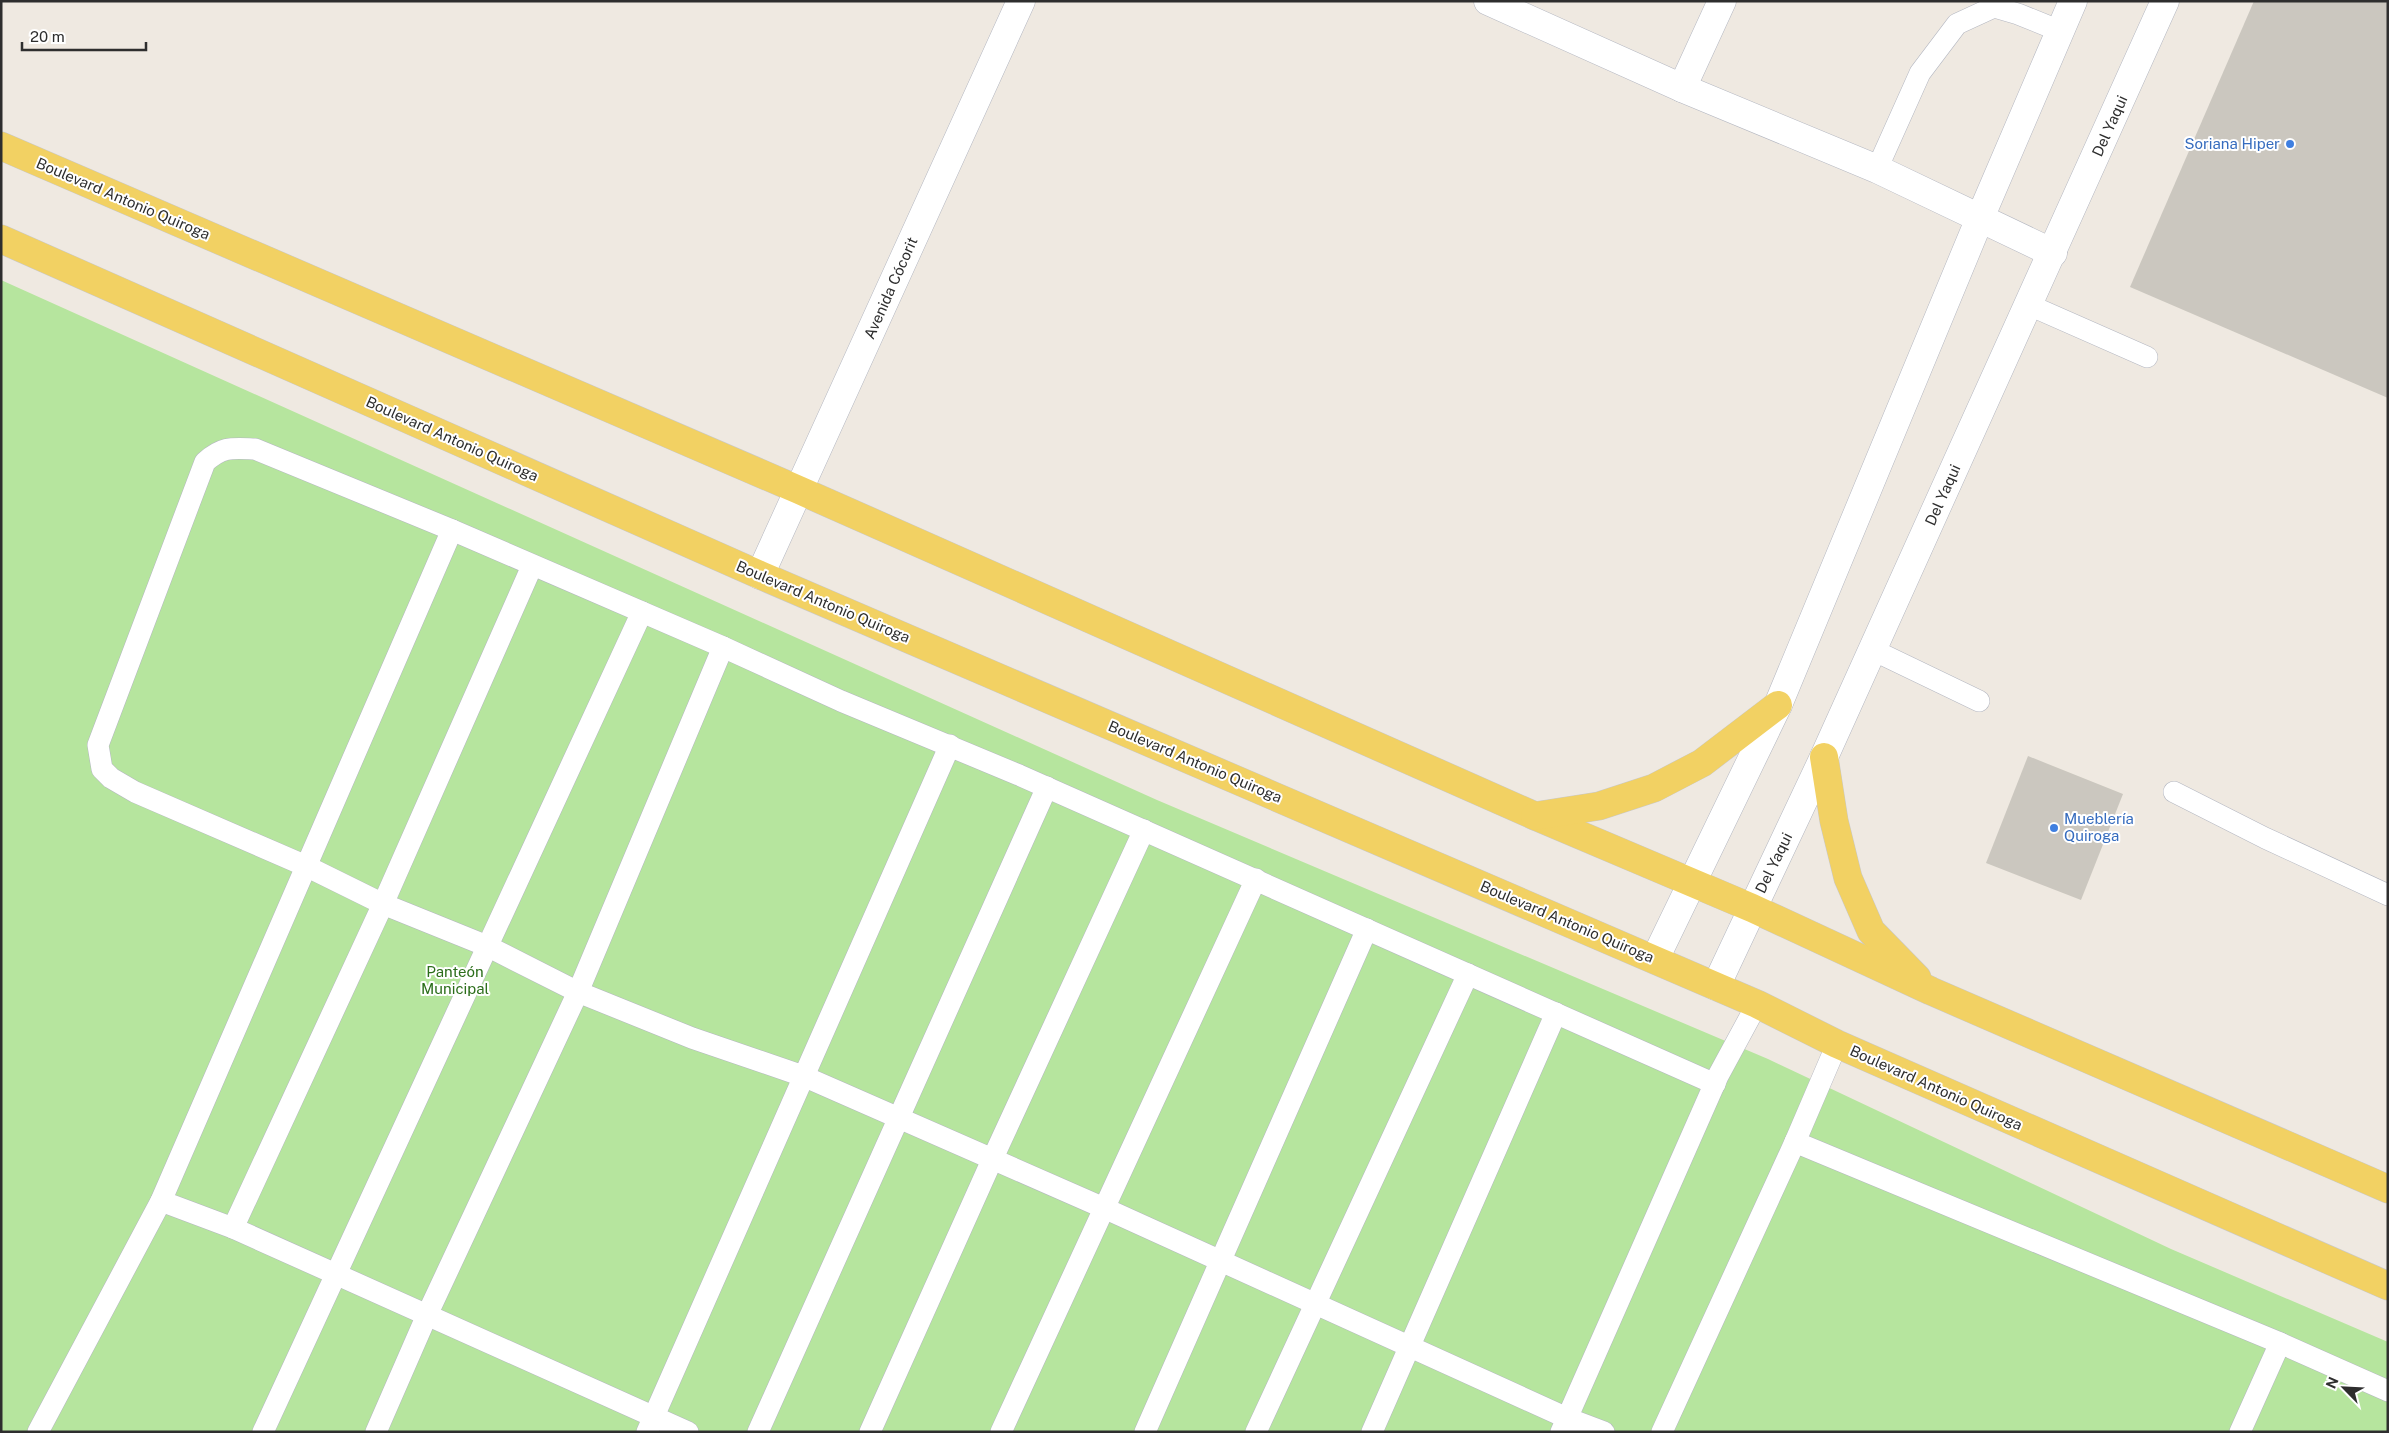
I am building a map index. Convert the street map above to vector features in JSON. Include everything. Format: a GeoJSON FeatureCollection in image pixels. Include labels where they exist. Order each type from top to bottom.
{"type":"FeatureCollection","features":[{"type":"Feature","properties":{"kind":"main road","name":"Avenida Cócorit"},"geometry":{"type":"LineString","coordinates":[[760,575],[1021,1]]}},
{"type":"Feature","properties":{"kind":"main road"},"geometry":{"type":"LineString","coordinates":[[1488,1],[1682,88],[1878,169],[2054,253]]}},
{"type":"Feature","properties":{"kind":"main road"},"geometry":{"type":"LineString","coordinates":[[1682,88],[1722,1]]}},
{"type":"Feature","properties":{"kind":"main road"},"geometry":{"type":"LineString","coordinates":[[1654,959],[1778,705],[2072,1]]}},
{"type":"Feature","properties":{"kind":"main road","name":"Del Yaqui"},"geometry":{"type":"LineString","coordinates":[[1716,986],[1824,757],[2054,253],[2165,1]]}},
{"type":"Feature","properties":{"kind":"main road","name":"Boulevard Antonio Quiroga"},"geometry":{"type":"LineString","coordinates":[[1,146],[799,490],[1535,816],[1752,908],[1931,991],[2388,1188]]}},
{"type":"Feature","properties":{"kind":"main road","name":"Boulevard Antonio Quiroga"},"geometry":{"type":"LineString","coordinates":[[1,239],[760,575],[1716,986],[1837,1044],[2388,1286]]}},
{"type":"Feature","properties":{"kind":"main road"},"geometry":{"type":"LineString","coordinates":[[1535,816],[1599,806],[1654,788],[1702,763],[1778,705]]}},
{"type":"Feature","properties":{"kind":"main road"},"geometry":{"type":"LineString","coordinates":[[1824,757],[1834,821],[1848,878],[1871,932],[1931,991]]}},
{"type":"Feature","properties":{"kind":"lane"},"geometry":{"type":"LineString","coordinates":[[1878,169],[1920,73],[1957,24],[1994,7],[2018,14],[2060,31]]}},
{"type":"Feature","properties":{"kind":"lane"},"geometry":{"type":"LineString","coordinates":[[2029,305],[2147,357]]}},
{"type":"Feature","properties":{"kind":"lane"},"geometry":{"type":"LineString","coordinates":[[1604,1432],[1564,1425],[1411,1346],[1104,1208],[803,1076],[692,1038],[578,992],[487,946],[383,904],[306,866],[134,792],[111,778],[102,769],[98,746],[205,462],[214,454],[226,448],[255,449],[452,530],[724,647],[841,701],[1047,787],[1715,1084]]}},
{"type":"Feature","properties":{"kind":"lane"},"geometry":{"type":"LineString","coordinates":[[38,1432],[161,1201],[452,530]]}},
{"type":"Feature","properties":{"kind":"lane"},"geometry":{"type":"LineString","coordinates":[[233,1228],[383,904],[532,566]]}},
{"type":"Feature","properties":{"kind":"lane"},"geometry":{"type":"LineString","coordinates":[[263,1432],[642,612]]}},
{"type":"Feature","properties":{"kind":"lane"},"geometry":{"type":"LineString","coordinates":[[376,1432],[427,1315],[578,992],[724,647]]}},
{"type":"Feature","properties":{"kind":"lane"},"geometry":{"type":"LineString","coordinates":[[1873,650],[1979,701]]}},
{"type":"Feature","properties":{"kind":"lane"},"geometry":{"type":"LineString","coordinates":[[650,1424],[950,745]]}},
{"type":"Feature","properties":{"kind":"lane"},"geometry":{"type":"LineString","coordinates":[[758,1432],[897,1118],[1047,787]]}},
{"type":"Feature","properties":{"kind":"lane"},"geometry":{"type":"LineString","coordinates":[[2174,792],[2265,838],[2388,895]]}},
{"type":"Feature","properties":{"kind":"lane"},"geometry":{"type":"LineString","coordinates":[[870,1432],[992,1160],[1144,830]]}},
{"type":"Feature","properties":{"kind":"lane"},"geometry":{"type":"LineString","coordinates":[[1001,1432],[1256,879]]}},
{"type":"Feature","properties":{"kind":"lane"},"geometry":{"type":"LineString","coordinates":[[1145,1432],[1367,929]]}},
{"type":"Feature","properties":{"kind":"lane"},"geometry":{"type":"LineString","coordinates":[[1256,1432],[1468,974]]}},
{"type":"Feature","properties":{"kind":"lane"},"geometry":{"type":"LineString","coordinates":[[1564,1425],[1715,1084],[1757,1004]]}},
{"type":"Feature","properties":{"kind":"lane"},"geometry":{"type":"LineString","coordinates":[[1372,1432],[1556,1013]]}},
{"type":"Feature","properties":{"kind":"lane"},"geometry":{"type":"LineString","coordinates":[[1662,1432],[1795,1142],[1837,1044]]}},
{"type":"Feature","properties":{"kind":"lane"},"geometry":{"type":"LineString","coordinates":[[1795,1142],[2280,1343],[2388,1391]]}},
{"type":"Feature","properties":{"kind":"lane"},"geometry":{"type":"LineString","coordinates":[[161,1201],[233,1228],[427,1315],[650,1424],[688,1432]]}},
{"type":"Feature","properties":{"kind":"lane"},"geometry":{"type":"LineString","coordinates":[[2240,1432],[2280,1343]]}},
{"type":"Feature","properties":{"kind":"green space","name":"Panteón Municipal"},"geometry":{"type":"Polygon","coordinates":[[[1,280],[1157,800],[1768,1059],[2171,1249],[2388,1342],[2388,1432],[1,1432],[1,280]]]}},
{"type":"Feature","properties":{"kind":"building","name":"Soriana Hiper"},"geometry":{"type":"Polygon","coordinates":[[[2254,1],[2388,1],[2388,398],[2130,287],[2254,1]]]}},
{"type":"Feature","properties":{"kind":"building","name":"Mueblería Quiroga"},"geometry":{"type":"Polygon","coordinates":[[[2028,756],[2123,794],[2081,900],[1986,863],[2028,756]]]}},
{"type":"Feature","properties":{"kind":"place","name":"Soriana Hiper"},"geometry":{"type":"Point","coordinates":[2290,144]}},
{"type":"Feature","properties":{"kind":"place","name":"Mueblería Quiroga"},"geometry":{"type":"Point","coordinates":[2054,828]}}]}
